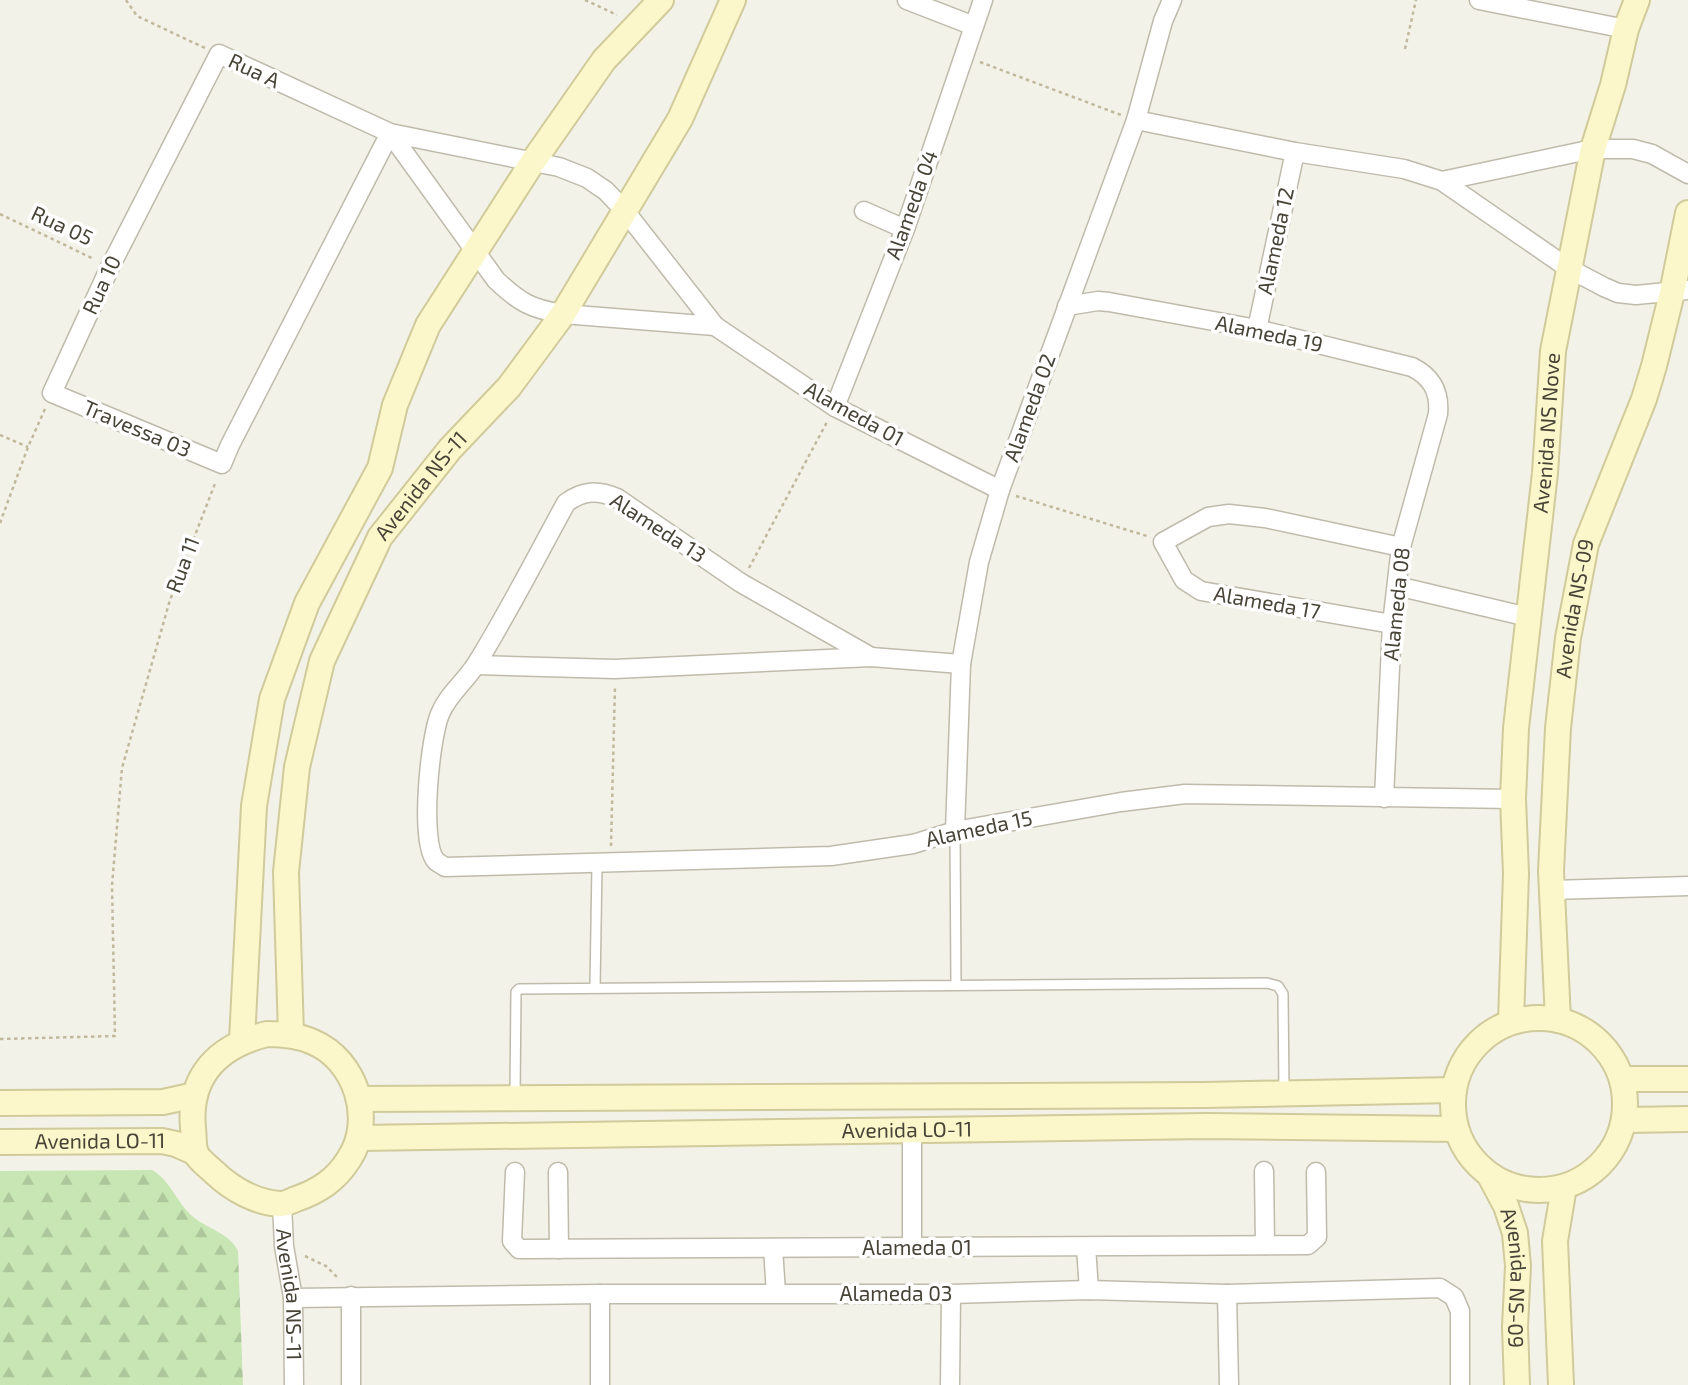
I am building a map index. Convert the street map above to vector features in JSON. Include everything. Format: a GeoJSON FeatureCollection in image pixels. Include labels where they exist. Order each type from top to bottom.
{"type":"FeatureCollection","features":[{"type":"Feature","properties":{"kind":"street","name":"Avenida NS-11"},"geometry":{"type":"LineString","coordinates":[[242,1040],[254,806],[272,699],[307,603],[380,468],[395,405],[428,325],[532,163],[604,60],[661,0]]}},
{"type":"Feature","properties":{"kind":"street","name":"Avenida NS-11"},"geometry":{"type":"LineString","coordinates":[[291,1034],[286,872],[297,766],[323,661],[380,537],[450,449],[509,387],[563,314],[680,119],[733,0]]}},
{"type":"Feature","properties":{"kind":"street"},"geometry":{"type":"LineString","coordinates":[[907,0],[974,26]]}},
{"type":"Feature","properties":{"kind":"street","name":"Alameda 04"},"geometry":{"type":"LineString","coordinates":[[835,407],[905,229],[984,0]]}},
{"type":"Feature","properties":{"kind":"street","name":"Alameda 02"},"geometry":{"type":"LineString","coordinates":[[955,831],[961,664],[979,562],[1000,491],[1136,120],[1163,21],[1172,0]]}},
{"type":"Feature","properties":{"kind":"street"},"geometry":{"type":"LineString","coordinates":[[1479,0],[1513,4],[1626,29]]}},
{"type":"Feature","properties":{"kind":"street","name":"Avenida NS Nove"},"geometry":{"type":"LineString","coordinates":[[1511,1021],[1516,874],[1513,799],[1516,729],[1545,473],[1553,351],[1593,149],[1613,85],[1626,29],[1637,0]]}},
{"type":"Feature","properties":{"kind":"street","name":"Rua A"},"geometry":{"type":"LineString","coordinates":[[219,54],[390,133],[559,167],[587,178],[606,191],[625,211],[715,326]]}},
{"type":"Feature","properties":{"kind":"street","name":"Rua 10"},"geometry":{"type":"LineString","coordinates":[[52,393],[110,267],[219,54]]}},
{"type":"Feature","properties":{"kind":"street"},"geometry":{"type":"LineString","coordinates":[[1136,120],[1295,152],[1404,169],[1442,181],[1569,268],[1618,293],[1636,296],[1680,292]]}},
{"type":"Feature","properties":{"kind":"street","name":"Rua A"},"geometry":{"type":"LineString","coordinates":[[390,133],[496,280],[515,298],[540,311],[715,326]]}},
{"type":"Feature","properties":{"kind":"street"},"geometry":{"type":"LineString","coordinates":[[222,464],[390,133]]}},
{"type":"Feature","properties":{"kind":"street"},"geometry":{"type":"LineString","coordinates":[[1442,181],[1593,149],[1633,149],[1652,154],[1688,174]]}},
{"type":"Feature","properties":{"kind":"street","name":"Alameda 12"},"geometry":{"type":"LineString","coordinates":[[1257,329],[1295,152]]}},
{"type":"Feature","properties":{"kind":"street"},"geometry":{"type":"LineString","coordinates":[[864,211],[905,229]]}},
{"type":"Feature","properties":{"kind":"street","name":"Avenida NS-09"},"geometry":{"type":"LineString","coordinates":[[1558,1020],[1552,890],[1553,798],[1568,638],[1586,544],[1644,399],[1680,292],[1688,213]]}},
{"type":"Feature","properties":{"kind":"street","name":"Alameda 19"},"geometry":{"type":"LineString","coordinates":[[1067,306],[1109,302],[1257,329],[1412,367],[1422,372],[1437,390],[1438,414]]}},
{"type":"Feature","properties":{"kind":"street","name":"Alameda 01"},"geometry":{"type":"LineString","coordinates":[[715,326],[835,407],[1000,491]]}},
{"type":"Feature","properties":{"kind":"street","name":"Travessa 03"},"geometry":{"type":"LineString","coordinates":[[52,393],[222,464]]}},
{"type":"Feature","properties":{"kind":"street","name":"Alameda 08"},"geometry":{"type":"LineString","coordinates":[[1384,798],[1392,624],[1401,547],[1438,414]]}},
{"type":"Feature","properties":{"kind":"street","name":"Alameda 13"},"geometry":{"type":"LineString","coordinates":[[445,867],[436,862],[431,854],[426,826],[433,732],[446,702],[476,665],[566,503],[584,493],[597,492],[617,498],[741,583],[870,657]]}},
{"type":"Feature","properties":{"kind":"street"},"geometry":{"type":"LineString","coordinates":[[1163,542],[1208,517],[1228,514],[1265,518],[1401,547]]}},
{"type":"Feature","properties":{"kind":"street","name":"Alameda 17"},"geometry":{"type":"LineString","coordinates":[[1163,542],[1184,580],[1200,591],[1392,624]]}},
{"type":"Feature","properties":{"kind":"street"},"geometry":{"type":"LineString","coordinates":[[1397,586],[1528,617]]}},
{"type":"Feature","properties":{"kind":"street","name":"Alameda 13"},"geometry":{"type":"LineString","coordinates":[[476,665],[615,669],[870,657],[961,664]]}},
{"type":"Feature","properties":{"kind":"street","name":"Alameda 15"},"geometry":{"type":"LineString","coordinates":[[445,867],[831,856],[913,844],[955,831],[1121,802],[1185,794],[1513,799]]}},
{"type":"Feature","properties":{"kind":"street"},"geometry":{"type":"LineString","coordinates":[[1552,890],[1688,886]]}},
{"type":"Feature","properties":{"kind":"street"},"geometry":{"type":"LineString","coordinates":[[1540,1018],[1558,1020],[1586,1032],[1608,1052],[1622,1079],[1626,1099],[1625,1120],[1618,1142],[1604,1162],[1586,1177],[1564,1187],[1533,1191],[1517,1188],[1490,1176],[1469,1156],[1456,1129],[1452,1103],[1454,1090],[1462,1066],[1477,1045],[1511,1021],[1540,1018]]}},
{"type":"Feature","properties":{"kind":"street"},"geometry":{"type":"LineString","coordinates":[[267,1034],[291,1034],[315,1042],[335,1056],[350,1076],[359,1099],[361,1118],[359,1138],[341,1171],[328,1184],[311,1194],[282,1204],[261,1200],[231,1188],[196,1153],[192,1116],[195,1095],[205,1072],[221,1054],[242,1040],[267,1034]]}},
{"type":"Feature","properties":{"kind":"street"},"geometry":{"type":"LineString","coordinates":[[1622,1079],[1688,1079]]}},
{"type":"Feature","properties":{"kind":"street","name":"Avenida LO-11"},"geometry":{"type":"LineString","coordinates":[[359,1099],[1284,1094],[1454,1090]]}},
{"type":"Feature","properties":{"kind":"street","name":"Avenida LO-11"},"geometry":{"type":"LineString","coordinates":[[0,1103],[163,1102],[195,1095]]}},
{"type":"Feature","properties":{"kind":"street"},"geometry":{"type":"LineString","coordinates":[[1625,1120],[1688,1119]]}},
{"type":"Feature","properties":{"kind":"street","name":"Avenida LO-11"},"geometry":{"type":"LineString","coordinates":[[359,1138],[1207,1126],[1456,1129]]}},
{"type":"Feature","properties":{"kind":"street"},"geometry":{"type":"LineString","coordinates":[[912,1130],[912,1248]]}},
{"type":"Feature","properties":{"kind":"street","name":"Avenida LO-11"},"geometry":{"type":"LineString","coordinates":[[0,1142],[162,1141],[196,1153]]}},
{"type":"Feature","properties":{"kind":"street","name":"Alameda 01"},"geometry":{"type":"LineString","coordinates":[[515,1171],[512,1241],[519,1249],[1308,1245],[1317,1237],[1315,1172]]}},
{"type":"Feature","properties":{"kind":"street"},"geometry":{"type":"LineString","coordinates":[[558,1171],[559,1249]]}},
{"type":"Feature","properties":{"kind":"street"},"geometry":{"type":"LineString","coordinates":[[1264,1171],[1265,1245]]}},
{"type":"Feature","properties":{"kind":"street","name":"Avenida NS-09"},"geometry":{"type":"LineString","coordinates":[[1490,1176],[1515,1233],[1518,1266],[1515,1327],[1517,1385]]}},
{"type":"Feature","properties":{"kind":"street","name":"Avenida NS-09"},"geometry":{"type":"LineString","coordinates":[[1561,1385],[1555,1241],[1564,1187]]}},
{"type":"Feature","properties":{"kind":"street","name":"Avenida NS-11"},"geometry":{"type":"LineString","coordinates":[[282,1204],[284,1246],[293,1298],[294,1385]]}},
{"type":"Feature","properties":{"kind":"street"},"geometry":{"type":"LineString","coordinates":[[1086,1247],[1089,1290]]}},
{"type":"Feature","properties":{"kind":"street"},"geometry":{"type":"LineString","coordinates":[[773,1248],[775,1293]]}},
{"type":"Feature","properties":{"kind":"street","name":"Alameda 03"},"geometry":{"type":"LineString","coordinates":[[293,1298],[600,1294],[951,1294],[1089,1290],[1227,1294],[1440,1288],[1454,1297],[1460,1311],[1460,1385]]}},
{"type":"Feature","properties":{"kind":"street"},"geometry":{"type":"LineString","coordinates":[[600,1294],[600,1385]]}},
{"type":"Feature","properties":{"kind":"street"},"geometry":{"type":"LineString","coordinates":[[950,1385],[951,1294]]}},
{"type":"Feature","properties":{"kind":"street"},"geometry":{"type":"LineString","coordinates":[[1227,1294],[1229,1385]]}},
{"type":"Feature","properties":{"kind":"street"},"geometry":{"type":"LineString","coordinates":[[351,1296],[351,1385]]}},
{"type":"Feature","properties":{"kind":"lane"},"geometry":{"type":"LineString","coordinates":[[955,831],[956,985]]}},
{"type":"Feature","properties":{"kind":"lane"},"geometry":{"type":"LineString","coordinates":[[595,988],[604,864]]}},
{"type":"Feature","properties":{"kind":"lane"},"geometry":{"type":"LineString","coordinates":[[515,1098],[517,990],[1267,983],[1278,985],[1283,994],[1284,1094]]}},
{"type":"Feature","properties":{"kind":"path","name":"Rua A"},"geometry":{"type":"LineString","coordinates":[[126,0],[137,16],[219,54]]}},
{"type":"Feature","properties":{"kind":"path"},"geometry":{"type":"LineString","coordinates":[[585,0],[626,19]]}},
{"type":"Feature","properties":{"kind":"path"},"geometry":{"type":"LineString","coordinates":[[1405,49],[1416,0]]}},
{"type":"Feature","properties":{"kind":"path"},"geometry":{"type":"LineString","coordinates":[[964,56],[1136,120]]}},
{"type":"Feature","properties":{"kind":"path","name":"Rua 05"},"geometry":{"type":"LineString","coordinates":[[0,214],[110,267]]}},
{"type":"Feature","properties":{"kind":"path"},"geometry":{"type":"LineString","coordinates":[[0,523],[28,447],[52,393]]}},
{"type":"Feature","properties":{"kind":"path"},"geometry":{"type":"LineString","coordinates":[[741,583],[835,407]]}},
{"type":"Feature","properties":{"kind":"path"},"geometry":{"type":"LineString","coordinates":[[0,435],[28,447]]}},
{"type":"Feature","properties":{"kind":"path","name":"Rua 11"},"geometry":{"type":"LineString","coordinates":[[0,1039],[115,1036],[112,885],[122,768],[170,600],[222,464]]}},
{"type":"Feature","properties":{"kind":"path"},"geometry":{"type":"LineString","coordinates":[[1000,491],[1163,542]]}},
{"type":"Feature","properties":{"kind":"path"},"geometry":{"type":"LineString","coordinates":[[604,864],[615,669]]}},
{"type":"Feature","properties":{"kind":"path"},"geometry":{"type":"LineString","coordinates":[[284,1246],[326,1266],[343,1283],[351,1296]]}},
{"type":"Feature","properties":{"kind":"green space"},"geometry":{"type":"Polygon","coordinates":[[[152,1170],[164,1179],[191,1215],[229,1239],[238,1251],[243,1385],[0,1385],[0,1171],[152,1170]]]}}]}
